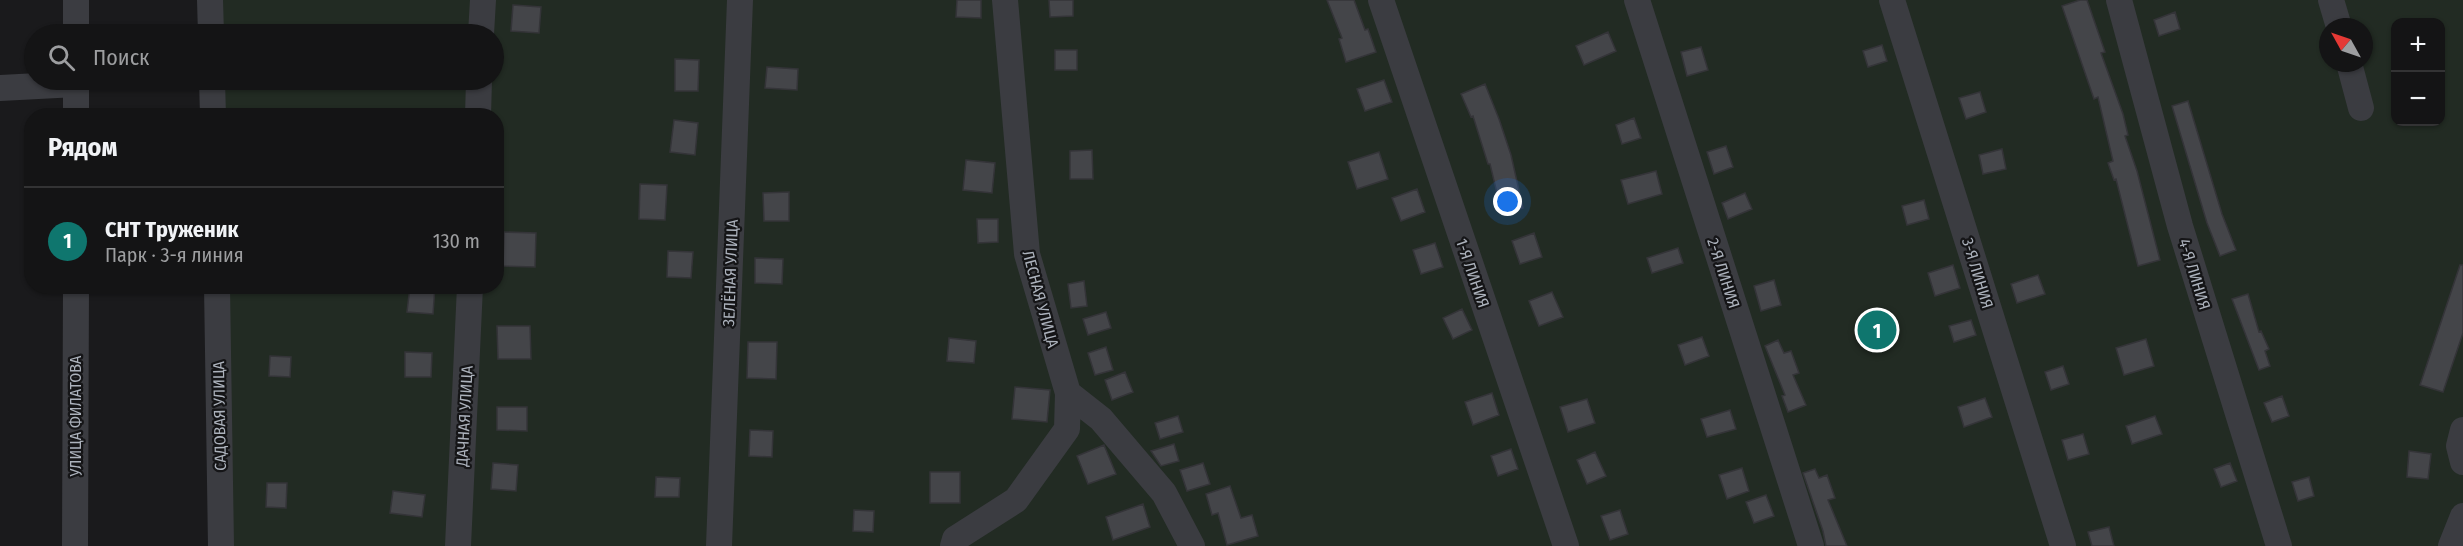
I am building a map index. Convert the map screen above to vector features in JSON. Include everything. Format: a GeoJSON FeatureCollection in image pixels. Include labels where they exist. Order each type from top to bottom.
{"type":"FeatureCollection","features":[{"type":"Feature","properties":{"kind":"street"},"geometry":{"type":"LineString","coordinates":[[76,0],[76,24]]}},
{"type":"Feature","properties":{"kind":"street"},"geometry":{"type":"LineString","coordinates":[[210,0],[211,24]]}},
{"type":"Feature","properties":{"kind":"street"},"geometry":{"type":"LineString","coordinates":[[482,24],[483,0]]}},
{"type":"Feature","properties":{"kind":"street","name":"ЗЕЛЁНАЯ УЛИЦА"},"geometry":{"type":"LineString","coordinates":[[719,546],[740,0]]}},
{"type":"Feature","properties":{"kind":"street","name":"ЛЕСНАЯ УЛИЦА"},"geometry":{"type":"LineString","coordinates":[[952,546],[955,539],[1016,500],[1067,429],[1068,393],[1027,254],[1005,0]]}},
{"type":"Feature","properties":{"kind":"street","name":"1-Я ЛИНИЯ"},"geometry":{"type":"LineString","coordinates":[[1381,0],[1566,546]]}},
{"type":"Feature","properties":{"kind":"street","name":"2-Я ЛИНИЯ"},"geometry":{"type":"LineString","coordinates":[[1637,0],[1811,546]]}},
{"type":"Feature","properties":{"kind":"street","name":"3-Я ЛИНИЯ"},"geometry":{"type":"LineString","coordinates":[[1892,0],[2063,546]]}},
{"type":"Feature","properties":{"kind":"street","name":"4-Я ЛИНИЯ"},"geometry":{"type":"LineString","coordinates":[[2119,0],[2180,226],[2279,546]]}},
{"type":"Feature","properties":{"kind":"street"},"geometry":{"type":"LineString","coordinates":[[2331,0],[2336,18]]}},
{"type":"Feature","properties":{"kind":"street"},"geometry":{"type":"LineString","coordinates":[[2351,72],[2361,108]]}},
{"type":"Feature","properties":{"kind":"street"},"geometry":{"type":"LineString","coordinates":[[0,88],[24,86]]}},
{"type":"Feature","properties":{"kind":"street"},"geometry":{"type":"LineString","coordinates":[[76,90],[76,108]]}},
{"type":"Feature","properties":{"kind":"street"},"geometry":{"type":"LineString","coordinates":[[212,90],[213,108]]}},
{"type":"Feature","properties":{"kind":"street"},"geometry":{"type":"LineString","coordinates":[[478,108],[479,90]]}},
{"type":"Feature","properties":{"kind":"street","name":"УЛИЦА ФИЛАТОВА"},"geometry":{"type":"LineString","coordinates":[[75,546],[76,294]]}},
{"type":"Feature","properties":{"kind":"street","name":"САДОВАЯ УЛИЦА"},"geometry":{"type":"LineString","coordinates":[[217,294],[221,546]]}},
{"type":"Feature","properties":{"kind":"street","name":"ДАЧНАЯ УЛИЦА"},"geometry":{"type":"LineString","coordinates":[[458,546],[470,294]]}},
{"type":"Feature","properties":{"kind":"street"},"geometry":{"type":"LineString","coordinates":[[1068,393],[1101,419],[1164,493],[1192,546]]}},
{"type":"Feature","properties":{"kind":"street"},"geometry":{"type":"LineString","coordinates":[[2463,430],[2459,446],[2463,462]]}},
{"type":"Feature","properties":{"kind":"street"},"geometry":{"type":"LineString","coordinates":[[2451,546],[2463,516]]}},
{"type":"Feature","properties":{"kind":"shaded area"},"geometry":{"type":"Polygon","coordinates":[[[199,0],[2463,0],[2463,538],[2453,546],[216,546],[208,294],[504,294],[504,108],[203,108],[202,90],[504,90],[504,24],[200,24],[199,0]]]}},
{"type":"Feature","properties":{"kind":"building"},"geometry":{"type":"Polygon","coordinates":[[[957,0],[981,0],[981,18],[956,17],[957,0]]]}},
{"type":"Feature","properties":{"kind":"building"},"geometry":{"type":"Polygon","coordinates":[[[1049,0],[1073,0],[1073,16],[1050,17],[1049,0]]]}},
{"type":"Feature","properties":{"kind":"building"},"geometry":{"type":"Polygon","coordinates":[[[1327,0],[1354,0],[1376,52],[1346,62],[1339,39],[1342,38],[1327,0]]]}},
{"type":"Feature","properties":{"kind":"building"},"geometry":{"type":"Polygon","coordinates":[[[2087,0],[2105,52],[2101,53],[2123,114],[2128,135],[2125,136],[2137,171],[2160,260],[2138,266],[2116,179],[2114,180],[2108,163],[2113,161],[2098,97],[2094,99],[2062,6],[2087,0]]]}},
{"type":"Feature","properties":{"kind":"building"},"geometry":{"type":"Polygon","coordinates":[[[513,5],[541,7],[539,33],[511,31],[513,5]]]}},
{"type":"Feature","properties":{"kind":"building"},"geometry":{"type":"Polygon","coordinates":[[[2175,12],[2180,29],[2159,36],[2154,20],[2175,12]]]}},
{"type":"Feature","properties":{"kind":"building"},"geometry":{"type":"Polygon","coordinates":[[[1608,32],[1616,51],[1584,65],[1576,46],[1608,32]]]}},
{"type":"Feature","properties":{"kind":"building"},"geometry":{"type":"Polygon","coordinates":[[[1882,45],[1887,61],[1868,67],[1863,51],[1882,45]]]}},
{"type":"Feature","properties":{"kind":"building"},"geometry":{"type":"Polygon","coordinates":[[[1701,47],[1708,70],[1687,76],[1681,52],[1701,47]]]}},
{"type":"Feature","properties":{"kind":"building"},"geometry":{"type":"Polygon","coordinates":[[[1055,50],[1077,50],[1077,70],[1055,70],[1055,50]]]}},
{"type":"Feature","properties":{"kind":"building"},"geometry":{"type":"Polygon","coordinates":[[[675,59],[699,60],[698,91],[675,91],[675,59]]]}},
{"type":"Feature","properties":{"kind":"building"},"geometry":{"type":"Polygon","coordinates":[[[767,67],[798,69],[797,90],[765,88],[767,67]]]}},
{"type":"Feature","properties":{"kind":"building"},"geometry":{"type":"Polygon","coordinates":[[[1384,80],[1392,102],[1365,111],[1357,89],[1384,80]]]}},
{"type":"Feature","properties":{"kind":"building"},"geometry":{"type":"Polygon","coordinates":[[[1485,84],[1511,155],[1523,208],[1502,214],[1490,164],[1488,164],[1473,116],[1471,117],[1461,94],[1485,84]]]}},
{"type":"Feature","properties":{"kind":"building"},"geometry":{"type":"Polygon","coordinates":[[[1980,92],[1986,112],[1966,119],[1959,98],[1980,92]]]}},
{"type":"Feature","properties":{"kind":"building"},"geometry":{"type":"Polygon","coordinates":[[[2188,101],[2222,214],[2236,250],[2220,256],[2207,223],[2172,106],[2188,101]]]}},
{"type":"Feature","properties":{"kind":"building"},"geometry":{"type":"Polygon","coordinates":[[[1634,118],[1641,138],[1622,144],[1616,125],[1634,118]]]}},
{"type":"Feature","properties":{"kind":"building"},"geometry":{"type":"Polygon","coordinates":[[[674,120],[698,123],[695,155],[670,152],[674,120]]]}},
{"type":"Feature","properties":{"kind":"building"},"geometry":{"type":"Polygon","coordinates":[[[1726,146],[1733,167],[1714,174],[1707,152],[1726,146]]]}},
{"type":"Feature","properties":{"kind":"building"},"geometry":{"type":"Polygon","coordinates":[[[2002,149],[2006,169],[1983,174],[1979,155],[2002,149]]]}},
{"type":"Feature","properties":{"kind":"building"},"geometry":{"type":"Polygon","coordinates":[[[1092,150],[1093,179],[1070,179],[1070,151],[1092,150]]]}},
{"type":"Feature","properties":{"kind":"building"},"geometry":{"type":"Polygon","coordinates":[[[1379,152],[1388,179],[1357,189],[1348,162],[1379,152]]]}},
{"type":"Feature","properties":{"kind":"building"},"geometry":{"type":"Polygon","coordinates":[[[966,160],[995,163],[992,193],[963,190],[966,160]]]}},
{"type":"Feature","properties":{"kind":"building"},"geometry":{"type":"Polygon","coordinates":[[[1656,171],[1662,194],[1628,204],[1621,180],[1656,171]]]}},
{"type":"Feature","properties":{"kind":"building"},"geometry":{"type":"Polygon","coordinates":[[[640,184],[667,185],[665,220],[639,219],[640,184]]]}},
{"type":"Feature","properties":{"kind":"building"},"geometry":{"type":"Polygon","coordinates":[[[1417,189],[1425,212],[1401,221],[1392,198],[1417,189]]]}},
{"type":"Feature","properties":{"kind":"building"},"geometry":{"type":"Polygon","coordinates":[[[789,192],[789,221],[764,221],[763,193],[789,192]]]}},
{"type":"Feature","properties":{"kind":"building"},"geometry":{"type":"Polygon","coordinates":[[[1745,193],[1752,209],[1728,219],[1722,203],[1745,193]]]}},
{"type":"Feature","properties":{"kind":"building"},"geometry":{"type":"Polygon","coordinates":[[[1924,200],[1929,219],[1907,225],[1902,206],[1924,200]]]}},
{"type":"Feature","properties":{"kind":"building"},"geometry":{"type":"Polygon","coordinates":[[[977,219],[998,219],[998,242],[978,243],[977,219]]]}},
{"type":"Feature","properties":{"kind":"building"},"geometry":{"type":"Polygon","coordinates":[[[504,232],[536,233],[535,267],[504,266],[504,232]]]}},
{"type":"Feature","properties":{"kind":"building"},"geometry":{"type":"Polygon","coordinates":[[[1534,233],[1542,257],[1520,264],[1512,241],[1534,233]]]}},
{"type":"Feature","properties":{"kind":"building"},"geometry":{"type":"Polygon","coordinates":[[[1435,243],[1443,267],[1421,274],[1413,250],[1435,243]]]}},
{"type":"Feature","properties":{"kind":"building"},"geometry":{"type":"Polygon","coordinates":[[[1678,248],[1683,263],[1652,273],[1647,258],[1678,248]]]}},
{"type":"Feature","properties":{"kind":"building"},"geometry":{"type":"Polygon","coordinates":[[[668,251],[693,252],[691,278],[667,277],[668,251]]]}},
{"type":"Feature","properties":{"kind":"building"},"geometry":{"type":"Polygon","coordinates":[[[755,258],[783,259],[782,284],[755,283],[755,258]]]}},
{"type":"Feature","properties":{"kind":"building"},"geometry":{"type":"Polygon","coordinates":[[[1953,265],[1960,288],[1935,296],[1928,273],[1953,265]]]}},
{"type":"Feature","properties":{"kind":"building"},"geometry":{"type":"Polygon","coordinates":[[[2460,265],[2463,265],[2463,333],[2443,392],[2420,385],[2460,265]]]}},
{"type":"Feature","properties":{"kind":"building"},"geometry":{"type":"Polygon","coordinates":[[[2038,275],[2045,294],[2017,303],[2011,284],[2038,275]]]}},
{"type":"Feature","properties":{"kind":"building"},"geometry":{"type":"Polygon","coordinates":[[[1774,280],[1781,305],[1761,311],[1754,286],[1774,280]]]}},
{"type":"Feature","properties":{"kind":"building"},"geometry":{"type":"Polygon","coordinates":[[[1084,281],[1087,306],[1071,308],[1068,284],[1084,281]]]}},
{"type":"Feature","properties":{"kind":"building"},"geometry":{"type":"Polygon","coordinates":[[[1552,292],[1563,317],[1539,326],[1529,301],[1552,292]]]}},
{"type":"Feature","properties":{"kind":"building"},"geometry":{"type":"Polygon","coordinates":[[[409,294],[434,294],[433,314],[407,312],[409,294]]]}},
{"type":"Feature","properties":{"kind":"building"},"geometry":{"type":"Polygon","coordinates":[[[2248,294],[2259,332],[2261,331],[2269,349],[2265,351],[2270,366],[2259,370],[2232,299],[2248,294]]]}},
{"type":"Feature","properties":{"kind":"building"},"geometry":{"type":"Polygon","coordinates":[[[1462,309],[1472,330],[1453,339],[1443,318],[1462,309]]]}},
{"type":"Feature","properties":{"kind":"building"},"geometry":{"type":"Polygon","coordinates":[[[1106,312],[1111,328],[1088,335],[1083,319],[1106,312]]]}},
{"type":"Feature","properties":{"kind":"building"},"geometry":{"type":"Polygon","coordinates":[[[1971,320],[1976,335],[1954,342],[1949,326],[1971,320]]]}},
{"type":"Feature","properties":{"kind":"building"},"geometry":{"type":"Polygon","coordinates":[[[497,326],[530,326],[531,359],[498,359],[497,326]]]}},
{"type":"Feature","properties":{"kind":"building"},"geometry":{"type":"Polygon","coordinates":[[[1702,337],[1709,356],[1685,365],[1678,345],[1702,337]]]}},
{"type":"Feature","properties":{"kind":"building"},"geometry":{"type":"Polygon","coordinates":[[[949,338],[976,341],[974,363],[947,361],[949,338]]]}},
{"type":"Feature","properties":{"kind":"building"},"geometry":{"type":"Polygon","coordinates":[[[2146,339],[2154,366],[2124,375],[2116,348],[2146,339]]]}},
{"type":"Feature","properties":{"kind":"building"},"geometry":{"type":"Polygon","coordinates":[[[1778,340],[1784,353],[1791,351],[1799,373],[1793,375],[1806,405],[1788,412],[1782,396],[1785,395],[1765,346],[1778,340]]]}},
{"type":"Feature","properties":{"kind":"building"},"geometry":{"type":"Polygon","coordinates":[[[748,342],[777,342],[776,379],[747,378],[748,342]]]}},
{"type":"Feature","properties":{"kind":"building"},"geometry":{"type":"Polygon","coordinates":[[[1106,347],[1113,370],[1095,375],[1088,353],[1106,347]]]}},
{"type":"Feature","properties":{"kind":"building"},"geometry":{"type":"Polygon","coordinates":[[[405,352],[432,353],[431,377],[405,377],[405,352]]]}},
{"type":"Feature","properties":{"kind":"building"},"geometry":{"type":"Polygon","coordinates":[[[270,356],[291,357],[290,377],[269,376],[270,356]]]}},
{"type":"Feature","properties":{"kind":"building"},"geometry":{"type":"Polygon","coordinates":[[[2063,366],[2069,384],[2051,390],[2045,372],[2063,366]]]}},
{"type":"Feature","properties":{"kind":"building"},"geometry":{"type":"Polygon","coordinates":[[[1125,372],[1133,392],[1112,400],[1105,380],[1125,372]]]}},
{"type":"Feature","properties":{"kind":"building"},"geometry":{"type":"Polygon","coordinates":[[[1015,387],[1050,390],[1047,422],[1012,419],[1015,387]]]}},
{"type":"Feature","properties":{"kind":"building"},"geometry":{"type":"Polygon","coordinates":[[[1492,393],[1499,415],[1473,425],[1465,402],[1492,393]]]}},
{"type":"Feature","properties":{"kind":"building"},"geometry":{"type":"Polygon","coordinates":[[[2282,396],[2289,416],[2272,422],[2264,403],[2282,396]]]}},
{"type":"Feature","properties":{"kind":"building"},"geometry":{"type":"Polygon","coordinates":[[[1985,398],[1992,417],[1964,427],[1958,407],[1985,398]]]}},
{"type":"Feature","properties":{"kind":"building"},"geometry":{"type":"Polygon","coordinates":[[[1587,399],[1595,423],[1568,432],[1560,407],[1587,399]]]}},
{"type":"Feature","properties":{"kind":"building"},"geometry":{"type":"Polygon","coordinates":[[[497,407],[527,407],[527,431],[497,430],[497,407]]]}},
{"type":"Feature","properties":{"kind":"building"},"geometry":{"type":"Polygon","coordinates":[[[1730,410],[1736,429],[1707,437],[1701,419],[1730,410]]]}},
{"type":"Feature","properties":{"kind":"building"},"geometry":{"type":"Polygon","coordinates":[[[1178,416],[1183,432],[1160,439],[1155,423],[1178,416]]]}},
{"type":"Feature","properties":{"kind":"building"},"geometry":{"type":"Polygon","coordinates":[[[2155,416],[2162,434],[2132,444],[2126,426],[2155,416]]]}},
{"type":"Feature","properties":{"kind":"building"},"geometry":{"type":"Polygon","coordinates":[[[750,430],[773,431],[772,457],[749,456],[750,430]]]}},
{"type":"Feature","properties":{"kind":"building"},"geometry":{"type":"Polygon","coordinates":[[[2083,434],[2089,454],[2068,460],[2062,440],[2083,434]]]}},
{"type":"Feature","properties":{"kind":"building"},"geometry":{"type":"Polygon","coordinates":[[[1174,444],[1179,461],[1161,466],[1151,451],[1174,444]]]}},
{"type":"Feature","properties":{"kind":"building"},"geometry":{"type":"Polygon","coordinates":[[[1104,445],[1116,474],[1088,484],[1077,456],[1104,445]]]}},
{"type":"Feature","properties":{"kind":"building"},"geometry":{"type":"Polygon","coordinates":[[[1511,449],[1518,469],[1498,476],[1491,456],[1511,449]]]}},
{"type":"Feature","properties":{"kind":"building"},"geometry":{"type":"Polygon","coordinates":[[[2409,451],[2431,454],[2428,479],[2407,477],[2409,451]]]}},
{"type":"Feature","properties":{"kind":"building"},"geometry":{"type":"Polygon","coordinates":[[[1595,452],[1606,476],[1587,484],[1577,460],[1595,452]]]}},
{"type":"Feature","properties":{"kind":"building"},"geometry":{"type":"Polygon","coordinates":[[[493,463],[518,465],[516,491],[491,489],[493,463]]]}},
{"type":"Feature","properties":{"kind":"building"},"geometry":{"type":"Polygon","coordinates":[[[1203,463],[1210,484],[1187,491],[1180,470],[1203,463]]]}},
{"type":"Feature","properties":{"kind":"building"},"geometry":{"type":"Polygon","coordinates":[[[2230,463],[2237,481],[2221,487],[2214,469],[2230,463]]]}},
{"type":"Feature","properties":{"kind":"building"},"geometry":{"type":"Polygon","coordinates":[[[1742,468],[1749,491],[1727,499],[1719,475],[1742,468]]]}},
{"type":"Feature","properties":{"kind":"building"},"geometry":{"type":"Polygon","coordinates":[[[1815,469],[1819,478],[1827,475],[1835,498],[1828,500],[1847,546],[1826,546],[1803,473],[1815,469]]]}},
{"type":"Feature","properties":{"kind":"building"},"geometry":{"type":"Polygon","coordinates":[[[930,472],[960,472],[960,503],[930,503],[930,472]]]}},
{"type":"Feature","properties":{"kind":"building"},"geometry":{"type":"Polygon","coordinates":[[[656,477],[680,478],[679,497],[655,497],[656,477]]]}},
{"type":"Feature","properties":{"kind":"building"},"geometry":{"type":"Polygon","coordinates":[[[2309,477],[2314,496],[2298,501],[2292,482],[2309,477]]]}},
{"type":"Feature","properties":{"kind":"building"},"geometry":{"type":"Polygon","coordinates":[[[267,483],[287,483],[286,508],[266,507],[267,483]]]}},
{"type":"Feature","properties":{"kind":"building"},"geometry":{"type":"Polygon","coordinates":[[[1230,486],[1241,518],[1252,515],[1258,536],[1227,545],[1218,513],[1212,515],[1206,494],[1230,486]]]}},
{"type":"Feature","properties":{"kind":"building"},"geometry":{"type":"Polygon","coordinates":[[[393,491],[425,495],[422,517],[390,513],[393,491]]]}},
{"type":"Feature","properties":{"kind":"building"},"geometry":{"type":"Polygon","coordinates":[[[1766,495],[1774,516],[1754,523],[1746,502],[1766,495]]]}},
{"type":"Feature","properties":{"kind":"building"},"geometry":{"type":"Polygon","coordinates":[[[1143,504],[1150,527],[1113,540],[1106,517],[1143,504]]]}},
{"type":"Feature","properties":{"kind":"building"},"geometry":{"type":"Polygon","coordinates":[[[854,510],[874,511],[873,532],[853,531],[854,510]]]}},
{"type":"Feature","properties":{"kind":"building"},"geometry":{"type":"Polygon","coordinates":[[[1620,510],[1628,534],[1610,540],[1601,516],[1620,510]]]}},
{"type":"Feature","properties":{"kind":"building"},"geometry":{"type":"Polygon","coordinates":[[[2109,527],[2114,546],[2092,546],[2088,532],[2109,527]]]}},
{"type":"Feature","properties":{"kind":"place","name":"СНТ Труженик"},"geometry":{"type":"Point","coordinates":[1877,330]}}]}
